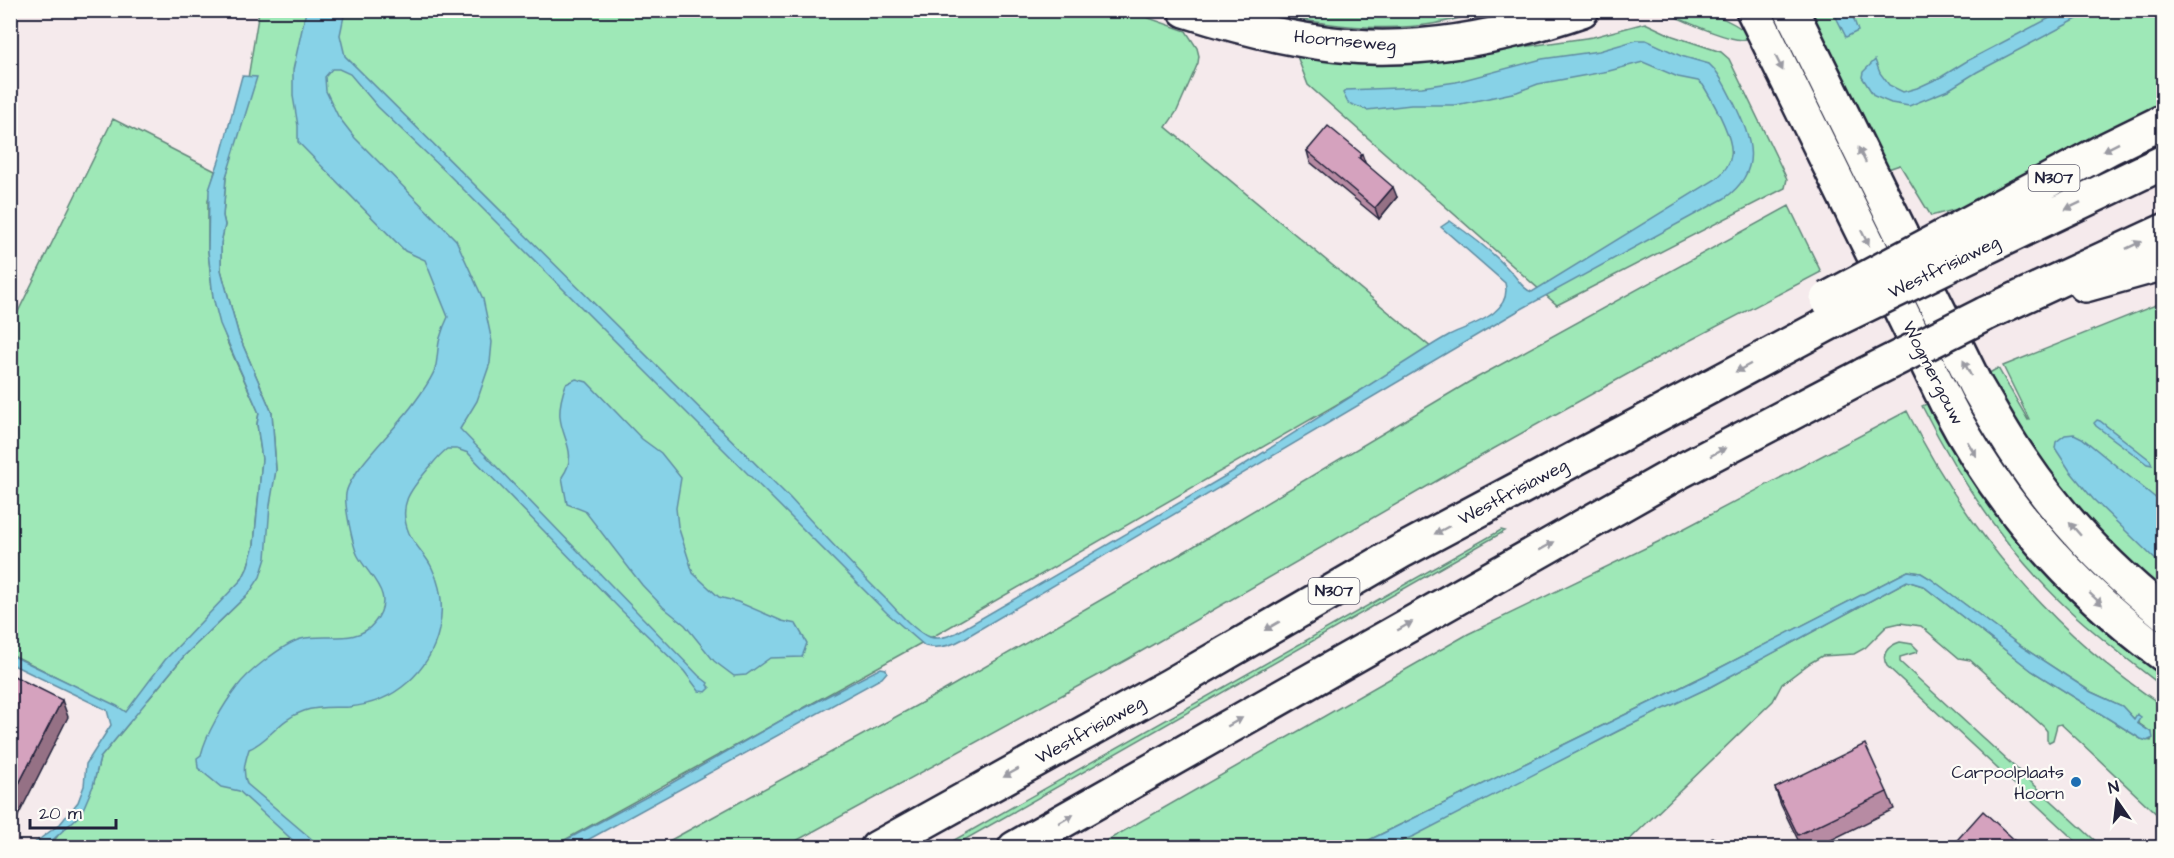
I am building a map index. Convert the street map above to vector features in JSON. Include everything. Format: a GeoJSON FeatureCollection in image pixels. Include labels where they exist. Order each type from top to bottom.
{"type":"FeatureCollection","features":[{"type":"Feature","properties":{"kind":"main road","name":"Hoornseweg"},"geometry":{"type":"LineString","coordinates":[[1185,10],[1263,31],[1341,44],[1396,47],[1435,44],[1533,26],[1582,10]]}},
{"type":"Feature","properties":{"kind":"main road","name":"Hoornseweg"},"geometry":{"type":"LineString","coordinates":[[1435,44],[1480,30],[1524,10]]}},
{"type":"Feature","properties":{"kind":"main road","name":"Wogmergouw"},"geometry":{"type":"LineString","coordinates":[[1753,10],[1947,404],[1978,459],[2015,512],[2069,573],[2102,606],[2163,656]]}},
{"type":"Feature","properties":{"kind":"main road","name":"Wogmergouw"},"geometry":{"type":"LineString","coordinates":[[1791,10],[1971,376],[2011,445],[2062,513],[2091,547],[2112,570],[2163,613]]}},
{"type":"Feature","properties":{"kind":"main road","name":"N307"},"geometry":{"type":"LineString","coordinates":[[1951,248],[2109,148],[2163,121]]}},
{"type":"Feature","properties":{"kind":"main road","name":"Westfrisiaweg"},"geometry":{"type":"LineString","coordinates":[[877,848],[1161,690],[1400,552],[1794,340],[1832,309],[1951,248],[2163,162]]}},
{"type":"Feature","properties":{"kind":"main road"},"geometry":{"type":"LineString","coordinates":[[1015,848],[1679,472],[1986,314],[2163,231]]}},
{"type":"Feature","properties":{"kind":"main road"},"geometry":{"type":"LineString","coordinates":[[1986,314],[2163,263]]}},
{"type":"Feature","properties":{"kind":"green space"},"geometry":{"type":"Polygon","coordinates":[[[1480,10],[1452,20],[1396,27],[1339,25],[1253,11],[1480,10]]]}},
{"type":"Feature","properties":{"kind":"green space"},"geometry":{"type":"Polygon","coordinates":[[[259,11],[1129,11],[1186,31],[1197,48],[1198,63],[1177,111],[1166,127],[1433,349],[934,636],[552,847],[45,848],[54,841],[93,786],[100,758],[129,723],[126,712],[11,654],[10,328],[113,119],[215,171],[208,200],[208,251],[213,297],[228,344],[259,413],[257,424],[262,459],[254,545],[242,579],[148,700],[184,656],[250,592],[276,470],[272,413],[239,336],[221,270],[226,177],[242,115],[259,11]]]}},
{"type":"Feature","properties":{"kind":"green space"},"geometry":{"type":"Polygon","coordinates":[[[1663,11],[1706,13],[1725,19],[1745,31],[1746,39],[1739,40],[1718,34],[1663,11]]]}},
{"type":"Feature","properties":{"kind":"green space"},"geometry":{"type":"Polygon","coordinates":[[[1804,11],[2163,11],[2163,110],[1980,203],[1931,216],[1900,165],[1882,171],[1804,11]]]}},
{"type":"Feature","properties":{"kind":"green space"},"geometry":{"type":"Polygon","coordinates":[[[1645,23],[1673,36],[1721,52],[1729,59],[1787,179],[1785,188],[1557,305],[1308,85],[1297,56],[1374,63],[1417,62],[1593,37],[1645,23]]]}},
{"type":"Feature","properties":{"kind":"green space"},"geometry":{"type":"Polygon","coordinates":[[[1789,206],[1821,272],[1662,355],[1459,468],[1128,659],[785,847],[658,847],[943,691],[1189,549],[1469,382],[1789,206]]]}},
{"type":"Feature","properties":{"kind":"green space"},"geometry":{"type":"Polygon","coordinates":[[[2163,302],[2163,602],[2064,502],[1984,376],[1998,368],[2028,420],[2003,366],[2163,302]]]}},
{"type":"Feature","properties":{"kind":"green space"},"geometry":{"type":"Polygon","coordinates":[[[1937,399],[2163,667],[2163,687],[2068,609],[2045,587],[2005,539],[1952,461],[1922,406],[1937,399]]]}},
{"type":"Feature","properties":{"kind":"green space"},"geometry":{"type":"Polygon","coordinates":[[[1907,411],[1956,497],[2015,575],[2085,646],[2163,706],[2163,820],[2061,724],[2057,725],[2053,740],[2049,742],[2044,727],[1970,660],[1959,658],[1921,626],[1900,623],[1887,626],[1865,648],[1854,654],[1822,656],[1782,684],[1773,701],[1622,847],[1387,847],[1708,688],[1907,581],[1923,586],[2032,671],[2141,739],[2151,741],[2152,733],[2137,722],[2140,717],[2138,715],[2134,719],[2122,706],[2091,692],[2022,647],[1931,579],[1921,573],[1908,571],[1704,676],[1355,847],[1094,848],[1468,634],[1666,538],[1907,411]]]}},
{"type":"Feature","properties":{"kind":"green space"},"geometry":{"type":"Polygon","coordinates":[[[1501,530],[1505,531],[952,847],[942,847],[1501,530]]]}},
{"type":"Feature","properties":{"kind":"green space"},"geometry":{"type":"Polygon","coordinates":[[[1900,642],[1912,644],[1918,650],[1900,657],[1900,662],[2102,847],[2082,847],[1887,666],[1884,658],[1886,651],[1900,642]]]}},
{"type":"Feature","properties":{"kind":"water"},"geometry":{"type":"Polygon","coordinates":[[[306,11],[345,11],[340,35],[345,56],[790,498],[905,620],[920,632],[933,638],[956,633],[1239,468],[1436,342],[1488,317],[1503,303],[1506,294],[1505,283],[1441,227],[1450,221],[1475,239],[1514,275],[1523,287],[1532,292],[1716,179],[1726,168],[1731,155],[1726,129],[1703,85],[1698,81],[1678,77],[1643,62],[1609,71],[1538,84],[1517,92],[1456,105],[1411,105],[1367,110],[1348,103],[1343,93],[1346,90],[1422,87],[1456,82],[1542,59],[1599,51],[1637,40],[1646,40],[1681,56],[1709,64],[1715,70],[1746,130],[1749,142],[1749,165],[1745,177],[1725,198],[1516,312],[963,639],[949,645],[935,647],[925,646],[887,613],[444,170],[378,107],[350,74],[339,69],[332,69],[325,77],[326,91],[338,116],[355,138],[456,240],[483,299],[492,342],[490,363],[477,401],[460,429],[708,683],[710,688],[706,692],[699,691],[684,671],[619,608],[468,453],[457,449],[447,449],[416,484],[405,506],[409,533],[432,568],[441,598],[439,630],[428,659],[407,683],[387,696],[357,706],[304,711],[287,719],[263,741],[249,749],[244,771],[247,784],[321,847],[300,847],[239,791],[221,787],[198,768],[197,758],[201,755],[211,729],[232,694],[242,681],[266,659],[285,646],[301,639],[359,634],[374,623],[380,613],[383,604],[382,595],[356,551],[351,535],[346,494],[348,486],[361,466],[410,408],[429,380],[435,369],[439,342],[448,317],[425,260],[405,251],[298,142],[293,96],[293,70],[306,11]]]}},
{"type":"Feature","properties":{"kind":"water"},"geometry":{"type":"Polygon","coordinates":[[[1833,11],[1851,11],[1858,31],[1846,37],[1833,11]]]}},
{"type":"Feature","properties":{"kind":"water"},"geometry":{"type":"Polygon","coordinates":[[[2063,11],[2092,11],[1977,72],[1948,90],[1909,106],[1891,103],[1874,96],[1862,77],[1863,72],[1875,60],[1880,73],[1889,85],[1903,92],[1917,88],[2063,11]]]}},
{"type":"Feature","properties":{"kind":"water"},"geometry":{"type":"Polygon","coordinates":[[[242,76],[257,77],[226,177],[221,270],[239,336],[272,413],[276,470],[270,505],[266,558],[260,577],[250,592],[184,656],[100,758],[93,786],[81,814],[45,847],[29,847],[60,824],[78,802],[84,786],[86,764],[111,725],[107,710],[11,664],[11,655],[126,712],[165,660],[242,579],[254,545],[262,459],[257,424],[259,413],[220,324],[213,297],[208,251],[209,190],[242,76]]]}},
{"type":"Feature","properties":{"kind":"water"},"geometry":{"type":"Polygon","coordinates":[[[576,379],[587,382],[642,439],[661,453],[681,478],[676,508],[678,526],[693,573],[719,597],[738,602],[782,621],[796,624],[807,643],[802,657],[770,658],[746,675],[734,676],[714,661],[685,625],[663,607],[642,585],[585,511],[567,504],[562,477],[567,468],[569,454],[561,425],[560,408],[566,384],[576,379]]]}},
{"type":"Feature","properties":{"kind":"water"},"geometry":{"type":"Polygon","coordinates":[[[2097,420],[2150,460],[2152,465],[2147,464],[2096,426],[2094,423],[2097,420]]]}},
{"type":"Feature","properties":{"kind":"water"},"geometry":{"type":"Polygon","coordinates":[[[2074,434],[2082,438],[2163,504],[2163,567],[2093,499],[2070,471],[2055,448],[2056,442],[2065,435],[2074,434]]]}},
{"type":"Feature","properties":{"kind":"water"},"geometry":{"type":"Polygon","coordinates":[[[1908,571],[1921,573],[1931,579],[2022,647],[2091,692],[2122,706],[2134,719],[2137,714],[2141,717],[2137,723],[2152,733],[2153,738],[2147,741],[2141,739],[2032,671],[1923,586],[1907,581],[1708,688],[1620,730],[1414,836],[1387,847],[1355,847],[1704,676],[1908,571]]]}},
{"type":"Feature","properties":{"kind":"water"},"geometry":{"type":"Polygon","coordinates":[[[881,668],[886,669],[887,672],[882,678],[575,847],[553,847],[780,721],[881,668]]]}},
{"type":"Feature","properties":{"kind":"building"},"geometry":{"type":"Polygon","coordinates":[[[1328,126],[1362,154],[1359,158],[1393,187],[1375,208],[1307,151],[1328,126]]]}},
{"type":"Feature","properties":{"kind":"building"},"geometry":{"type":"Polygon","coordinates":[[[10,674],[62,700],[10,801],[10,674]]]}},
{"type":"Feature","properties":{"kind":"building"},"geometry":{"type":"Polygon","coordinates":[[[1865,744],[1887,792],[1798,835],[1775,788],[1865,744]]]}},
{"type":"Feature","properties":{"kind":"building"},"geometry":{"type":"Polygon","coordinates":[[[1983,811],[2020,845],[2017,848],[1950,848],[1983,811]]]}},
{"type":"Feature","properties":{"kind":"building"},"geometry":{"type":"Polygon","coordinates":[[[1713,837],[1724,848],[1704,848],[1713,837]]]}},
{"type":"Feature","properties":{"kind":"place","name":"Carpoolplaats Hoorn"},"geometry":{"type":"Point","coordinates":[2076,782]}}]}
